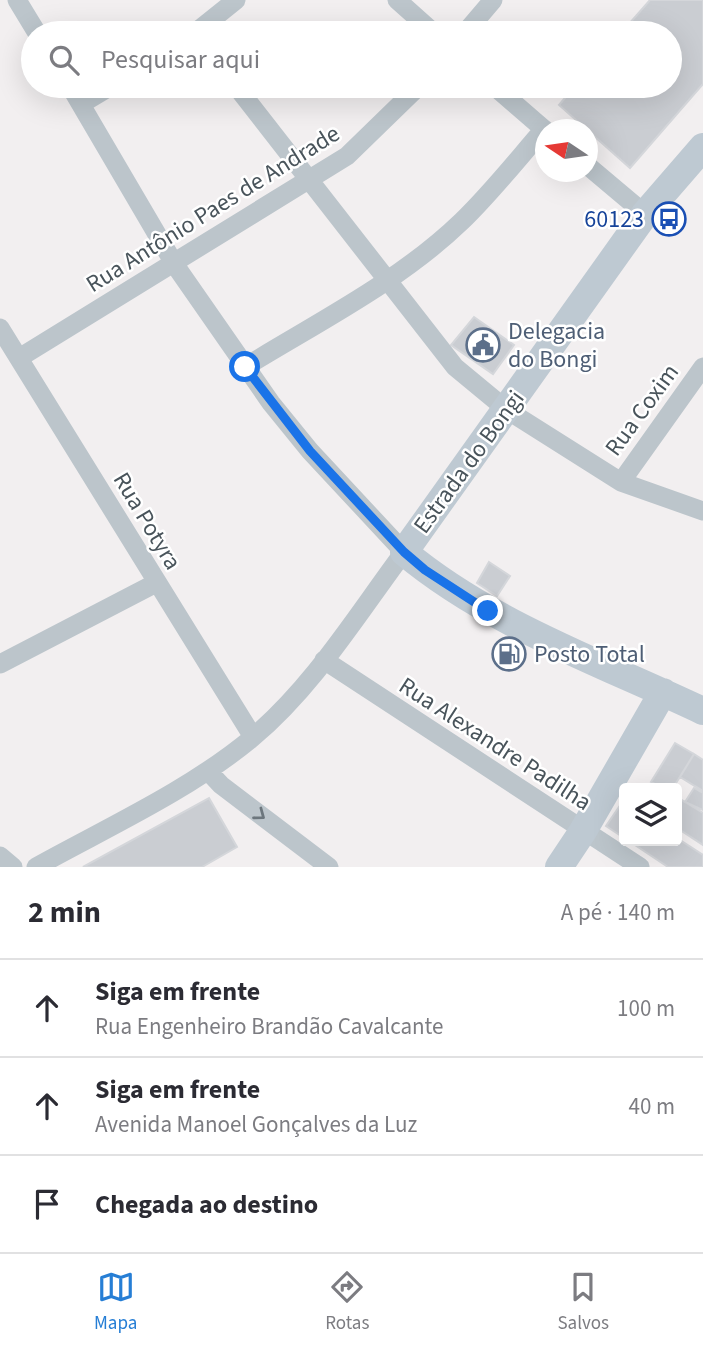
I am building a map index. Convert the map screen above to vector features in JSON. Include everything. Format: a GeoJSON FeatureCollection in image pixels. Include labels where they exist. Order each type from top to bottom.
{"type":"FeatureCollection","features":[{"type":"Feature","properties":{"kind":"main road","name":"Estrada do Bongi"},"geometry":{"type":"LineString","coordinates":[[404,552],[645,214],[701,152]]}},
{"type":"Feature","properties":{"kind":"main road"},"geometry":{"type":"LineString","coordinates":[[404,552],[425,570],[488,611],[703,711]]}},
{"type":"Feature","properties":{"kind":"main road"},"geometry":{"type":"LineString","coordinates":[[559,867],[583,831],[663,692]]}},
{"type":"Feature","properties":{"kind":"street"},"geometry":{"type":"LineString","coordinates":[[17,0],[30,21]]}},
{"type":"Feature","properties":{"kind":"street"},"geometry":{"type":"LineString","coordinates":[[210,21],[236,0]]}},
{"type":"Feature","properties":{"kind":"street"},"geometry":{"type":"LineString","coordinates":[[397,0],[421,21]]}},
{"type":"Feature","properties":{"kind":"street"},"geometry":{"type":"LineString","coordinates":[[476,21],[493,0]]}},
{"type":"Feature","properties":{"kind":"street"},"geometry":{"type":"LineString","coordinates":[[77,98],[175,265],[245,367],[310,451],[404,552]]}},
{"type":"Feature","properties":{"kind":"street"},"geometry":{"type":"LineString","coordinates":[[81,104],[91,98]]}},
{"type":"Feature","properties":{"kind":"street"},"geometry":{"type":"LineString","coordinates":[[245,98],[455,367],[507,410],[621,482],[703,511]]}},
{"type":"Feature","properties":{"kind":"street","name":"Rua Antônio Paes de Andrade"},"geometry":{"type":"LineString","coordinates":[[19,358],[175,265],[347,156],[407,98]]}},
{"type":"Feature","properties":{"kind":"street"},"geometry":{"type":"LineString","coordinates":[[508,98],[535,121]]}},
{"type":"Feature","properties":{"kind":"street"},"geometry":{"type":"LineString","coordinates":[[245,367],[388,279],[463,220],[535,141]]}},
{"type":"Feature","properties":{"kind":"street"},"geometry":{"type":"LineString","coordinates":[[598,175],[645,214]]}},
{"type":"Feature","properties":{"kind":"street","name":"Rua Potyra"},"geometry":{"type":"LineString","coordinates":[[0,328],[253,737]]}},
{"type":"Feature","properties":{"kind":"street","name":"Rua Coxim"},"geometry":{"type":"LineString","coordinates":[[621,482],[699,378]]}},
{"type":"Feature","properties":{"kind":"street","name":"Estrada do Bongi"},"geometry":{"type":"LineString","coordinates":[[36,867],[208,771],[253,737],[290,702],[404,552]]}},
{"type":"Feature","properties":{"kind":"street"},"geometry":{"type":"LineString","coordinates":[[0,664],[156,583]]}},
{"type":"Feature","properties":{"kind":"street","name":"Rua Alexandre Padilha"},"geometry":{"type":"LineString","coordinates":[[324,660],[640,867]]}},
{"type":"Feature","properties":{"kind":"street"},"geometry":{"type":"LineString","coordinates":[[208,771],[221,785],[328,867]]}},
{"type":"Feature","properties":{"kind":"street"},"geometry":{"type":"LineString","coordinates":[[0,856],[13,867]]}},
{"type":"Feature","properties":{"kind":"building"},"geometry":{"type":"Polygon","coordinates":[[[650,0],[703,0],[703,84],[630,168],[598,140],[598,119],[575,119],[559,105],[565,98],[682,98],[682,21],[632,21],[650,0]]]}},
{"type":"Feature","properties":{"kind":"building","name":"Delegacia do Bongi"},"geometry":{"type":"Polygon","coordinates":[[[474,317],[514,345],[493,374],[451,345],[474,317]]]}},
{"type":"Feature","properties":{"kind":"building"},"geometry":{"type":"Polygon","coordinates":[[[489,562],[510,576],[497,596],[477,583],[489,562]]]}},
{"type":"Feature","properties":{"kind":"building"},"geometry":{"type":"Polygon","coordinates":[[[675,743],[694,754],[676,783],[651,782],[675,743]]]}},
{"type":"Feature","properties":{"kind":"building"},"geometry":{"type":"Polygon","coordinates":[[[694,754],[703,760],[703,791],[680,777],[694,754]]]}},
{"type":"Feature","properties":{"kind":"building"},"geometry":{"type":"Polygon","coordinates":[[[694,788],[703,793],[703,810],[685,802],[694,788]]]}},
{"type":"Feature","properties":{"kind":"building"},"geometry":{"type":"Polygon","coordinates":[[[209,798],[237,847],[202,867],[83,867],[209,798]]]}},
{"type":"Feature","properties":{"kind":"building"},"geometry":{"type":"Polygon","coordinates":[[[682,800],[703,813],[703,845],[682,831],[682,800]]]}},
{"type":"Feature","properties":{"kind":"building"},"geometry":{"type":"Polygon","coordinates":[[[619,807],[619,835],[606,826],[619,807]]]}},
{"type":"Feature","properties":{"kind":"building"},"geometry":{"type":"Polygon","coordinates":[[[682,841],[703,855],[703,867],[668,867],[636,846],[682,846],[682,841]]]}},
{"type":"Feature","properties":{"kind":"place","name":"60123"},"geometry":{"type":"Point","coordinates":[669,219]}},
{"type":"Feature","properties":{"kind":"place","name":"Delegacia do Bongi"},"geometry":{"type":"Point","coordinates":[483,345]}},
{"type":"Feature","properties":{"kind":"place","name":"Posto Total"},"geometry":{"type":"Point","coordinates":[509,654]}},
{"type":"Feature","properties":{"kind":"route"},"geometry":{"type":"LineString","coordinates":[[245,367],[310,451],[404,552],[425,570],[488,611]]}}]}
